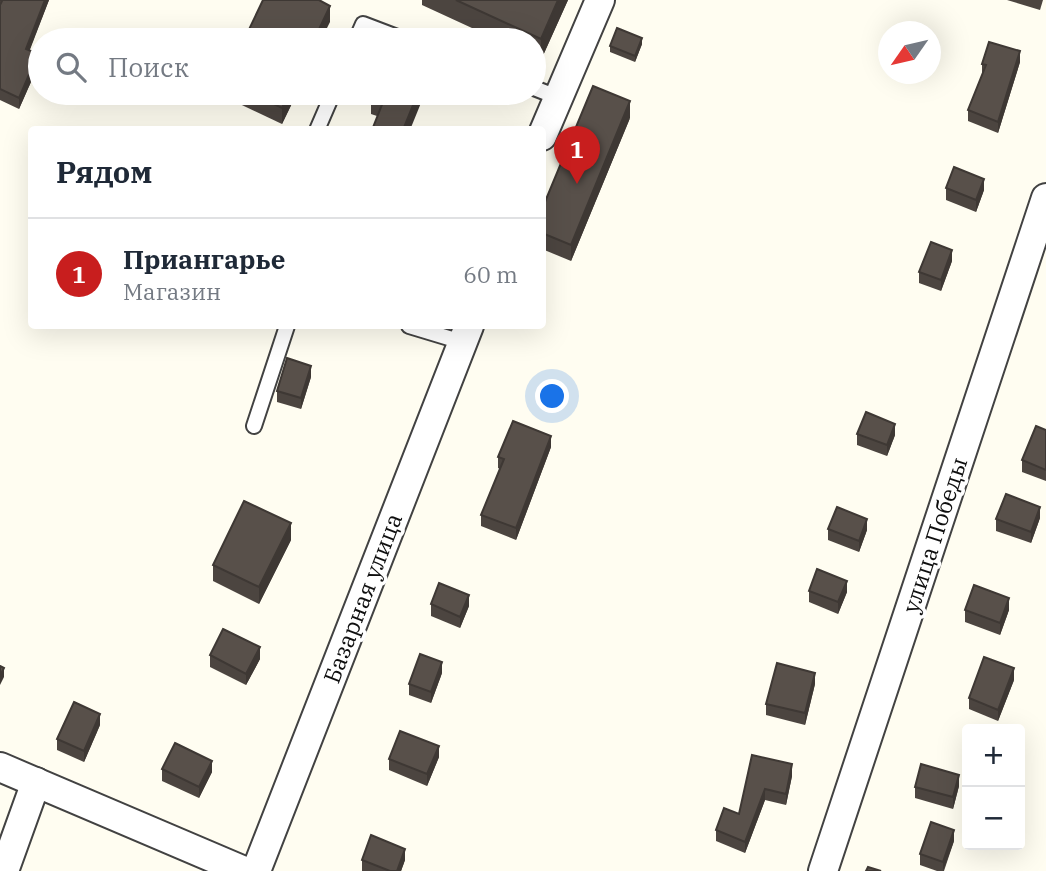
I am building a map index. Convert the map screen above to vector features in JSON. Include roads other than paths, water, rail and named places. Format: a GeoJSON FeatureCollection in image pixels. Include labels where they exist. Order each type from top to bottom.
{"type":"FeatureCollection","features":[{"type":"Feature","properties":{"kind":"street"},"geometry":{"type":"LineString","coordinates":[[546,93],[600,0]]}},
{"type":"Feature","properties":{"kind":"street"},"geometry":{"type":"LineString","coordinates":[[543,126],[545,105]]}},
{"type":"Feature","properties":{"kind":"street","name":"улица Победы"},"geometry":{"type":"LineString","coordinates":[[823,871],[1046,198]]}},
{"type":"Feature","properties":{"kind":"street","name":"Базарная улица"},"geometry":{"type":"LineString","coordinates":[[256,871],[465,334]]}},
{"type":"Feature","properties":{"kind":"street"},"geometry":{"type":"LineString","coordinates":[[0,767],[244,871]]}},
{"type":"Feature","properties":{"kind":"street"},"geometry":{"type":"LineString","coordinates":[[4,871],[36,782]]}},
{"type":"Feature","properties":{"kind":"lane"},"geometry":{"type":"LineString","coordinates":[[319,126],[328,105]]}},
{"type":"Feature","properties":{"kind":"lane"},"geometry":{"type":"LineString","coordinates":[[254,426],[286,329]]}},
{"type":"Feature","properties":{"kind":"lane"},"geometry":{"type":"LineString","coordinates":[[430,329],[465,334]]}},
{"type":"Feature","properties":{"kind":"place","name":"Приангарье"},"geometry":{"type":"Point","coordinates":[577,184]}}]}
